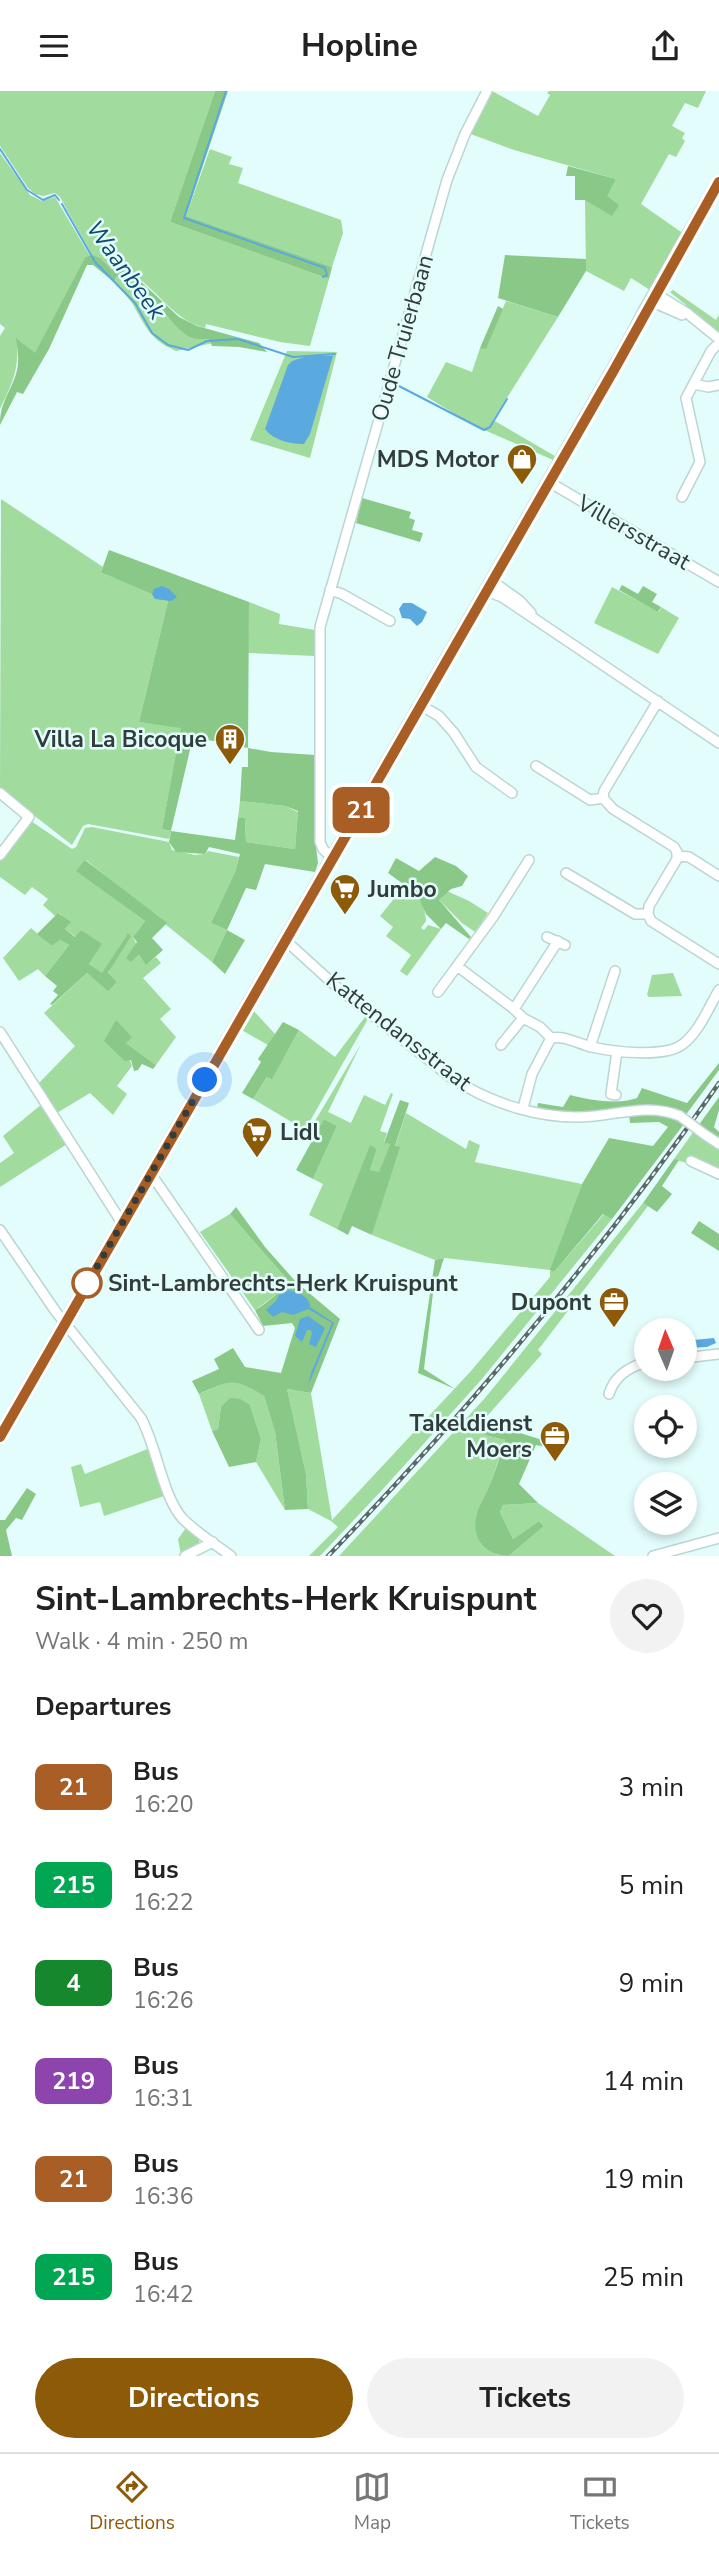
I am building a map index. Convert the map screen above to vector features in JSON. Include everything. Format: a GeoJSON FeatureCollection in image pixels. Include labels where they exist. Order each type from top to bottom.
{"type":"FeatureCollection","features":[{"type":"Feature","properties":{"kind":"main road"},"geometry":{"type":"LineString","coordinates":[[655,299],[719,182]]}},
{"type":"Feature","properties":{"kind":"main road"},"geometry":{"type":"LineString","coordinates":[[0,1437],[719,191]]}},
{"type":"Feature","properties":{"kind":"street","name":"Oude Truierbaan"},"geometry":{"type":"LineString","coordinates":[[332,858],[320,842],[320,632],[447,180],[465,134],[487,91]]}},
{"type":"Feature","properties":{"kind":"street"},"geometry":{"type":"LineString","coordinates":[[655,299],[697,321],[719,341],[686,398],[700,462],[682,497]]}},
{"type":"Feature","properties":{"kind":"street"},"geometry":{"type":"LineString","coordinates":[[694,384],[708,387],[719,385]]}},
{"type":"Feature","properties":{"kind":"street","name":"Villersstraat"},"geometry":{"type":"LineString","coordinates":[[549,482],[719,582]]}},
{"type":"Feature","properties":{"kind":"street"},"geometry":{"type":"LineString","coordinates":[[489,586],[719,743]]}},
{"type":"Feature","properties":{"kind":"street"},"geometry":{"type":"LineString","coordinates":[[331,590],[390,621]]}},
{"type":"Feature","properties":{"kind":"street"},"geometry":{"type":"LineString","coordinates":[[603,798],[604,791],[658,701]]}},
{"type":"Feature","properties":{"kind":"street"},"geometry":{"type":"LineString","coordinates":[[421,705],[439,716],[454,733],[476,767],[513,793]]}},
{"type":"Feature","properties":{"kind":"street"},"geometry":{"type":"LineString","coordinates":[[536,766],[590,800],[603,798]]}},
{"type":"Feature","properties":{"kind":"street"},"geometry":{"type":"LineString","coordinates":[[0,793],[29,817],[0,855]]}},
{"type":"Feature","properties":{"kind":"street"},"geometry":{"type":"LineString","coordinates":[[603,798],[613,809],[674,847],[678,856]]}},
{"type":"Feature","properties":{"kind":"street"},"geometry":{"type":"LineString","coordinates":[[678,856],[689,857],[719,876]]}},
{"type":"Feature","properties":{"kind":"street"},"geometry":{"type":"LineString","coordinates":[[678,856],[649,906],[648,914],[651,921],[664,931],[719,964]]}},
{"type":"Feature","properties":{"kind":"street"},"geometry":{"type":"LineString","coordinates":[[438,992],[493,917],[529,860]]}},
{"type":"Feature","properties":{"kind":"street"},"geometry":{"type":"LineString","coordinates":[[566,873],[635,914],[648,914]]}},
{"type":"Feature","properties":{"kind":"street"},"geometry":{"type":"LineString","coordinates":[[514,1009],[562,943],[547,937]]}},
{"type":"Feature","properties":{"kind":"street","name":"Kattendansstraat"},"geometry":{"type":"LineString","coordinates":[[285,940],[339,989],[449,1076],[484,1095],[556,1117],[666,1110],[680,1116],[719,1144]]}},
{"type":"Feature","properties":{"kind":"street"},"geometry":{"type":"LineString","coordinates":[[457,966],[551,1038]]}},
{"type":"Feature","properties":{"kind":"street"},"geometry":{"type":"LineString","coordinates":[[590,1047],[616,972]]}},
{"type":"Feature","properties":{"kind":"street"},"geometry":{"type":"LineString","coordinates":[[523,1108],[532,1074],[551,1038],[559,1036],[590,1047],[617,1051],[667,1051],[678,1048],[693,1034],[719,990]]}},
{"type":"Feature","properties":{"kind":"street"},"geometry":{"type":"LineString","coordinates":[[501,1045],[523,1018]]}},
{"type":"Feature","properties":{"kind":"street"},"geometry":{"type":"LineString","coordinates":[[0,1033],[122,1223]]}},
{"type":"Feature","properties":{"kind":"street"},"geometry":{"type":"LineString","coordinates":[[616,1095],[611,1094],[617,1051]]}},
{"type":"Feature","properties":{"kind":"street"},"geometry":{"type":"LineString","coordinates":[[691,1161],[719,1174]]}},
{"type":"Feature","properties":{"kind":"street"},"geometry":{"type":"LineString","coordinates":[[151,1174],[259,1330]]}},
{"type":"Feature","properties":{"kind":"street"},"geometry":{"type":"LineString","coordinates":[[0,1230],[65,1323],[141,1417],[155,1448],[174,1507],[183,1518],[231,1556]]}},
{"type":"Feature","properties":{"kind":"street"},"geometry":{"type":"LineString","coordinates":[[697,1357],[719,1354]]}},
{"type":"Feature","properties":{"kind":"street"},"geometry":{"type":"LineString","coordinates":[[609,1394],[612,1383],[626,1370],[634,1367]]}},
{"type":"Feature","properties":{"kind":"street"},"geometry":{"type":"LineString","coordinates":[[653,1556],[719,1538]]}},
{"type":"Feature","properties":{"kind":"street"},"geometry":{"type":"LineString","coordinates":[[185,1556],[213,1542]]}},
{"type":"Feature","properties":{"kind":"green space"},"geometry":{"type":"Polygon","coordinates":[[[0,91],[215,91],[170,222],[329,279],[310,346],[280,342],[206,324],[205,328],[194,324],[176,313],[135,276],[110,268],[92,255],[60,197],[55,193],[43,196],[35,194],[28,188],[0,146],[0,91]]]}},
{"type":"Feature","properties":{"kind":"green space"},"geometry":{"type":"Polygon","coordinates":[[[215,91],[228,91],[186,216],[332,267],[329,279],[170,222],[215,91]]]}},
{"type":"Feature","properties":{"kind":"green space"},"geometry":{"type":"Polygon","coordinates":[[[492,91],[538,116],[550,95],[547,93],[549,91],[706,91],[698,108],[685,103],[672,126],[685,133],[682,138],[685,141],[676,157],[669,154],[641,204],[684,234],[650,290],[631,278],[624,291],[586,271],[585,200],[606,196],[616,179],[514,150],[468,133],[492,91]]]}},
{"type":"Feature","properties":{"kind":"green space"},"geometry":{"type":"Polygon","coordinates":[[[210,149],[232,157],[229,164],[243,168],[238,183],[341,220],[343,233],[332,267],[186,216],[210,149]]]}},
{"type":"Feature","properties":{"kind":"green space"},"geometry":{"type":"Polygon","coordinates":[[[0,153],[30,195],[42,201],[55,197],[90,256],[85,257],[35,354],[17,339],[14,375],[0,409],[0,336],[5,328],[0,324],[0,153]]]}},
{"type":"Feature","properties":{"kind":"green space"},"geometry":{"type":"Polygon","coordinates":[[[568,166],[616,179],[607,196],[619,205],[612,216],[585,200],[575,200],[575,176],[566,176],[568,166]]]}},
{"type":"Feature","properties":{"kind":"green space"},"geometry":{"type":"Polygon","coordinates":[[[92,255],[100,258],[111,269],[125,271],[136,277],[179,317],[197,326],[259,343],[267,352],[212,346],[209,339],[191,337],[179,329],[137,284],[128,278],[117,276],[114,282],[93,265],[87,265],[49,349],[23,394],[17,392],[0,425],[3,406],[18,367],[16,338],[35,353],[85,257],[92,255]]]}},
{"type":"Feature","properties":{"kind":"green space"},"geometry":{"type":"Polygon","coordinates":[[[505,255],[586,259],[586,271],[558,317],[498,298],[505,255]]]}},
{"type":"Feature","properties":{"kind":"green space"},"geometry":{"type":"Polygon","coordinates":[[[117,276],[130,279],[142,287],[182,330],[194,337],[209,339],[213,343],[176,351],[160,342],[149,332],[132,303],[114,282],[117,276]]]}},
{"type":"Feature","properties":{"kind":"green space"},"geometry":{"type":"Polygon","coordinates":[[[673,290],[716,320],[719,315],[719,333],[690,312],[686,305],[670,292],[673,290]]]}},
{"type":"Feature","properties":{"kind":"green space"},"geometry":{"type":"Polygon","coordinates":[[[506,301],[558,317],[493,420],[555,456],[553,460],[473,425],[427,397],[446,362],[472,372],[480,348],[486,348],[506,301]]]}},
{"type":"Feature","properties":{"kind":"green space"},"geometry":{"type":"Polygon","coordinates":[[[498,306],[503,309],[486,349],[480,348],[498,306]]]}},
{"type":"Feature","properties":{"kind":"green space"},"geometry":{"type":"Polygon","coordinates":[[[287,351],[337,352],[310,458],[250,440],[287,351]]]}},
{"type":"Feature","properties":{"kind":"green space"},"geometry":{"type":"Polygon","coordinates":[[[362,498],[411,512],[409,518],[415,520],[412,530],[423,533],[420,542],[356,523],[362,498]]]}},
{"type":"Feature","properties":{"kind":"green space"},"geometry":{"type":"Polygon","coordinates":[[[1,499],[103,567],[101,571],[168,601],[139,722],[182,727],[162,829],[171,831],[169,839],[88,824],[83,826],[72,845],[0,789],[1,499]]]}},
{"type":"Feature","properties":{"kind":"green space"},"geometry":{"type":"Polygon","coordinates":[[[109,550],[249,602],[248,748],[193,737],[171,831],[162,829],[181,728],[139,722],[168,601],[101,572],[109,550]]]}},
{"type":"Feature","properties":{"kind":"green space"},"geometry":{"type":"Polygon","coordinates":[[[622,585],[638,594],[643,586],[657,594],[652,602],[661,607],[658,612],[619,590],[622,585]]]}},
{"type":"Feature","properties":{"kind":"green space"},"geometry":{"type":"Polygon","coordinates":[[[612,587],[659,612],[661,607],[679,618],[658,654],[594,623],[612,587]]]}},
{"type":"Feature","properties":{"kind":"green space"},"geometry":{"type":"Polygon","coordinates":[[[249,602],[280,614],[279,624],[315,630],[314,656],[248,653],[249,602]]]}},
{"type":"Feature","properties":{"kind":"green space"},"geometry":{"type":"Polygon","coordinates":[[[248,748],[315,755],[315,839],[318,863],[315,872],[265,864],[256,890],[246,888],[227,930],[211,923],[235,872],[240,854],[209,847],[205,854],[176,852],[169,842],[171,831],[235,840],[238,818],[245,818],[246,842],[295,849],[298,811],[285,806],[240,801],[242,767],[248,767],[248,748]]]}},
{"type":"Feature","properties":{"kind":"green space"},"geometry":{"type":"Polygon","coordinates":[[[240,801],[285,806],[298,812],[295,849],[246,842],[245,819],[238,818],[240,801]]]}},
{"type":"Feature","properties":{"kind":"green space"},"geometry":{"type":"Polygon","coordinates":[[[31,821],[72,849],[76,847],[85,828],[92,827],[169,842],[172,850],[195,855],[208,851],[239,857],[235,872],[211,923],[227,930],[212,962],[86,860],[77,871],[145,921],[133,937],[146,964],[156,957],[161,963],[143,978],[171,1009],[160,1019],[176,1037],[156,1065],[126,1043],[131,1036],[115,1020],[132,1066],[117,1086],[127,1094],[113,1115],[90,1093],[55,1114],[38,1084],[75,1046],[44,1013],[87,973],[108,990],[117,982],[108,974],[127,934],[102,974],[89,964],[101,945],[81,930],[76,937],[65,929],[70,923],[59,913],[55,916],[43,905],[48,899],[32,887],[25,895],[0,877],[0,861],[31,821]]]}},
{"type":"Feature","properties":{"kind":"green space"},"geometry":{"type":"Polygon","coordinates":[[[435,857],[456,866],[468,876],[462,886],[451,889],[439,900],[471,937],[469,939],[446,923],[441,929],[426,914],[417,894],[388,873],[396,858],[419,871],[435,857]]]}},
{"type":"Feature","properties":{"kind":"green space"},"geometry":{"type":"Polygon","coordinates":[[[85,860],[167,923],[152,938],[163,950],[146,965],[139,954],[131,962],[126,958],[137,942],[133,937],[145,921],[76,871],[85,860]]]}},
{"type":"Feature","properties":{"kind":"green space"},"geometry":{"type":"Polygon","coordinates":[[[405,885],[414,892],[422,905],[426,921],[421,928],[424,930],[428,925],[441,929],[407,976],[400,971],[411,955],[386,936],[393,927],[380,916],[405,885]]]}},
{"type":"Feature","properties":{"kind":"green space"},"geometry":{"type":"Polygon","coordinates":[[[447,891],[488,913],[475,932],[439,900],[447,891]]]}},
{"type":"Feature","properties":{"kind":"green space"},"geometry":{"type":"Polygon","coordinates":[[[58,913],[71,922],[65,929],[75,937],[81,930],[102,944],[89,964],[102,973],[128,933],[131,936],[108,973],[117,982],[108,991],[87,973],[50,1004],[58,995],[53,991],[57,986],[45,976],[69,945],[60,940],[52,946],[37,934],[58,913]]]}},
{"type":"Feature","properties":{"kind":"green space"},"geometry":{"type":"Polygon","coordinates":[[[31,928],[52,946],[60,940],[69,945],[45,976],[38,969],[19,981],[3,958],[31,928]]]}},
{"type":"Feature","properties":{"kind":"green space"},"geometry":{"type":"Polygon","coordinates":[[[227,930],[245,940],[225,974],[212,962],[227,930]]]}},
{"type":"Feature","properties":{"kind":"green space"},"geometry":{"type":"Polygon","coordinates":[[[673,973],[682,996],[647,995],[652,975],[673,973]]]}},
{"type":"Feature","properties":{"kind":"green space"},"geometry":{"type":"Polygon","coordinates":[[[252,1009],[275,1034],[268,1045],[240,1029],[252,1009]]]}},
{"type":"Feature","properties":{"kind":"green space"},"geometry":{"type":"Polygon","coordinates":[[[365,1017],[368,1019],[305,1130],[253,1099],[268,1076],[272,1078],[299,1030],[335,1057],[365,1017]]]}},
{"type":"Feature","properties":{"kind":"green space"},"geometry":{"type":"Polygon","coordinates":[[[116,1020],[132,1037],[126,1043],[156,1065],[153,1069],[142,1064],[134,1071],[131,1060],[125,1061],[104,1041],[116,1020]]]}},
{"type":"Feature","properties":{"kind":"green space"},"geometry":{"type":"Polygon","coordinates":[[[283,1022],[299,1030],[272,1079],[267,1077],[253,1099],[242,1093],[261,1062],[258,1059],[283,1022]]]}},
{"type":"Feature","properties":{"kind":"green space"},"geometry":{"type":"Polygon","coordinates":[[[361,1044],[328,1112],[351,1123],[364,1095],[385,1105],[391,1093],[393,1094],[380,1131],[387,1133],[384,1142],[390,1144],[379,1173],[370,1170],[377,1149],[370,1146],[337,1229],[309,1215],[323,1184],[313,1179],[337,1126],[324,1119],[316,1135],[309,1131],[361,1044]]]}},
{"type":"Feature","properties":{"kind":"green space"},"geometry":{"type":"Polygon","coordinates":[[[719,1063],[719,1070],[685,1116],[665,1106],[571,1113],[537,1108],[538,1103],[563,1107],[570,1095],[604,1101],[629,1100],[637,1098],[642,1088],[687,1103],[719,1063]]]}},
{"type":"Feature","properties":{"kind":"green space"},"geometry":{"type":"Polygon","coordinates":[[[719,1097],[719,1110],[714,1127],[719,1132],[719,1139],[698,1126],[719,1097]]]}},
{"type":"Feature","properties":{"kind":"green space"},"geometry":{"type":"Polygon","coordinates":[[[400,1100],[409,1103],[395,1146],[400,1147],[372,1235],[352,1226],[348,1235],[337,1229],[370,1145],[377,1149],[370,1170],[379,1172],[390,1144],[384,1143],[400,1100]]]}},
{"type":"Feature","properties":{"kind":"green space"},"geometry":{"type":"Polygon","coordinates":[[[42,1104],[67,1144],[0,1187],[0,1163],[14,1153],[3,1136],[42,1104]]]}},
{"type":"Feature","properties":{"kind":"green space"},"geometry":{"type":"Polygon","coordinates":[[[406,1113],[466,1149],[469,1140],[480,1145],[475,1162],[582,1184],[551,1270],[554,1272],[604,1214],[612,1219],[482,1379],[320,1556],[309,1556],[338,1527],[308,1509],[306,1474],[287,1389],[311,1393],[332,1520],[471,1371],[550,1277],[550,1270],[445,1258],[435,1260],[372,1235],[399,1148],[395,1147],[406,1113]]]}},
{"type":"Feature","properties":{"kind":"green space"},"geometry":{"type":"Polygon","coordinates":[[[661,1113],[684,1124],[612,1219],[603,1214],[554,1272],[550,1270],[582,1184],[609,1138],[653,1146],[668,1127],[659,1122],[630,1123],[629,1115],[661,1113]]]}},
{"type":"Feature","properties":{"kind":"green space"},"geometry":{"type":"Polygon","coordinates":[[[324,1119],[337,1126],[313,1179],[296,1170],[324,1119]]]}},
{"type":"Feature","properties":{"kind":"green space"},"geometry":{"type":"Polygon","coordinates":[[[694,1131],[719,1149],[719,1171],[691,1158],[686,1163],[674,1159],[694,1131]]]}},
{"type":"Feature","properties":{"kind":"green space"},"geometry":{"type":"Polygon","coordinates":[[[674,1159],[679,1160],[662,1186],[672,1194],[657,1212],[643,1203],[674,1159]]]}},
{"type":"Feature","properties":{"kind":"green space"},"geometry":{"type":"Polygon","coordinates":[[[643,1203],[648,1206],[538,1350],[542,1354],[473,1432],[505,1440],[489,1488],[476,1516],[496,1554],[506,1556],[339,1556],[485,1398],[643,1203]]]}},
{"type":"Feature","properties":{"kind":"green space"},"geometry":{"type":"Polygon","coordinates":[[[236,1207],[265,1247],[296,1282],[340,1319],[311,1393],[287,1389],[306,1474],[308,1509],[285,1510],[275,1432],[264,1396],[238,1383],[226,1383],[199,1394],[192,1381],[219,1369],[214,1359],[233,1348],[245,1367],[281,1373],[295,1328],[292,1323],[263,1326],[255,1310],[291,1283],[230,1214],[236,1207]]]}},
{"type":"Feature","properties":{"kind":"green space"},"geometry":{"type":"Polygon","coordinates":[[[230,1214],[292,1283],[255,1310],[200,1232],[230,1214]]]}},
{"type":"Feature","properties":{"kind":"green space"},"geometry":{"type":"Polygon","coordinates":[[[699,1221],[719,1234],[719,1251],[691,1233],[699,1221]]]}},
{"type":"Feature","properties":{"kind":"green space"},"geometry":{"type":"Polygon","coordinates":[[[444,1258],[433,1293],[424,1369],[455,1389],[418,1373],[435,1260],[444,1258]]]}},
{"type":"Feature","properties":{"kind":"green space"},"geometry":{"type":"Polygon","coordinates":[[[229,1381],[242,1383],[264,1396],[275,1432],[285,1510],[256,1462],[261,1439],[250,1405],[221,1407],[218,1429],[212,1431],[199,1394],[229,1381]]]}},
{"type":"Feature","properties":{"kind":"green space"},"geometry":{"type":"Polygon","coordinates":[[[230,1398],[240,1399],[250,1405],[261,1439],[256,1462],[229,1467],[212,1431],[218,1429],[221,1407],[230,1398]]]}},
{"type":"Feature","properties":{"kind":"green space"},"geometry":{"type":"Polygon","coordinates":[[[482,1421],[565,1447],[562,1450],[536,1445],[519,1484],[538,1503],[503,1505],[500,1512],[513,1539],[539,1521],[544,1526],[509,1556],[488,1550],[476,1533],[477,1513],[505,1440],[473,1432],[482,1421]]]}},
{"type":"Feature","properties":{"kind":"green space"},"geometry":{"type":"Polygon","coordinates":[[[150,1448],[164,1496],[104,1516],[100,1502],[80,1507],[71,1467],[81,1464],[85,1474],[150,1448]]]}},
{"type":"Feature","properties":{"kind":"green space"},"geometry":{"type":"Polygon","coordinates":[[[27,1488],[36,1494],[22,1520],[16,1518],[6,1530],[12,1556],[0,1556],[0,1520],[5,1520],[27,1488]]]}},
{"type":"Feature","properties":{"kind":"green space"},"geometry":{"type":"Polygon","coordinates":[[[538,1503],[615,1556],[509,1556],[544,1526],[539,1521],[513,1539],[500,1512],[503,1505],[538,1503]]]}},
{"type":"Feature","properties":{"kind":"green space"},"geometry":{"type":"Polygon","coordinates":[[[186,1528],[198,1537],[200,1544],[181,1555],[178,1539],[186,1528]]]}},
{"type":"Feature","properties":{"kind":"water"},"geometry":{"type":"Polygon","coordinates":[[[308,356],[333,356],[310,434],[304,444],[277,439],[265,429],[288,365],[308,356]]]}},
{"type":"Feature","properties":{"kind":"water"},"geometry":{"type":"Polygon","coordinates":[[[162,586],[177,597],[171,601],[155,599],[152,594],[154,589],[162,586]]]}},
{"type":"Feature","properties":{"kind":"water"},"geometry":{"type":"Polygon","coordinates":[[[403,603],[412,603],[427,612],[417,626],[410,619],[402,618],[399,609],[403,603]]]}},
{"type":"Feature","properties":{"kind":"water"},"geometry":{"type":"Polygon","coordinates":[[[289,1290],[306,1298],[310,1307],[334,1323],[308,1386],[332,1323],[308,1309],[293,1315],[282,1312],[273,1317],[266,1310],[280,1293],[289,1290]]]}},
{"type":"Feature","properties":{"kind":"water"},"geometry":{"type":"Polygon","coordinates":[[[308,1316],[325,1328],[316,1347],[309,1344],[311,1330],[307,1330],[302,1342],[295,1336],[300,1319],[308,1316]]]}},
{"type":"Feature","properties":{"kind":"water"},"geometry":{"type":"Polygon","coordinates":[[[714,1338],[716,1343],[697,1347],[697,1340],[714,1338]]]}},
{"type":"Feature","properties":{"kind":"waterway"},"geometry":{"type":"LineString","coordinates":[[226,91],[184,218],[325,268],[327,275],[323,277]]}},
{"type":"Feature","properties":{"kind":"waterway","name":"Waanbeek"},"geometry":{"type":"LineString","coordinates":[[0,149],[27,190],[43,200],[55,195],[59,200]]}},
{"type":"Feature","properties":{"kind":"waterway","name":"Waanbeek"},"geometry":{"type":"LineString","coordinates":[[62,204],[95,262],[135,303],[152,333],[168,345],[188,350],[207,341],[238,339],[293,357],[335,354]]}},
{"type":"Feature","properties":{"kind":"waterway","name":"Waanbeek"},"geometry":{"type":"LineString","coordinates":[[395,384],[484,430],[490,427],[507,399]]}},
{"type":"Feature","properties":{"kind":"railway"},"geometry":{"type":"LineString","coordinates":[[328,1556],[433,1444],[533,1327],[629,1207],[719,1083]]}},
{"type":"Feature","properties":{"kind":"bus line","name":"21"},"geometry":{"type":"LineString","coordinates":[[0,1437],[614,370],[719,182]]}},
{"type":"Feature","properties":{"kind":"place","name":"MDS Motor"},"geometry":{"type":"Point","coordinates":[522,486]}},
{"type":"Feature","properties":{"kind":"place","name":"Villa La Bicoque"},"geometry":{"type":"Point","coordinates":[230,766]}},
{"type":"Feature","properties":{"kind":"place","name":"Jumbo"},"geometry":{"type":"Point","coordinates":[345,916]}},
{"type":"Feature","properties":{"kind":"place","name":"Lidl"},"geometry":{"type":"Point","coordinates":[257,1159]}},
{"type":"Feature","properties":{"kind":"place","name":"Sint-Lambrechts-Herk Kruispunt"},"geometry":{"type":"Point","coordinates":[87,1283]}},
{"type":"Feature","properties":{"kind":"place","name":"Dupont"},"geometry":{"type":"Point","coordinates":[614,1329]}},
{"type":"Feature","properties":{"kind":"place","name":"Takeldienst Moers"},"geometry":{"type":"Point","coordinates":[555,1463]}},
{"type":"Feature","properties":{"kind":"route"},"geometry":{"type":"LineString","coordinates":[[87,1283],[83,1291],[205,1080]]}}]}
